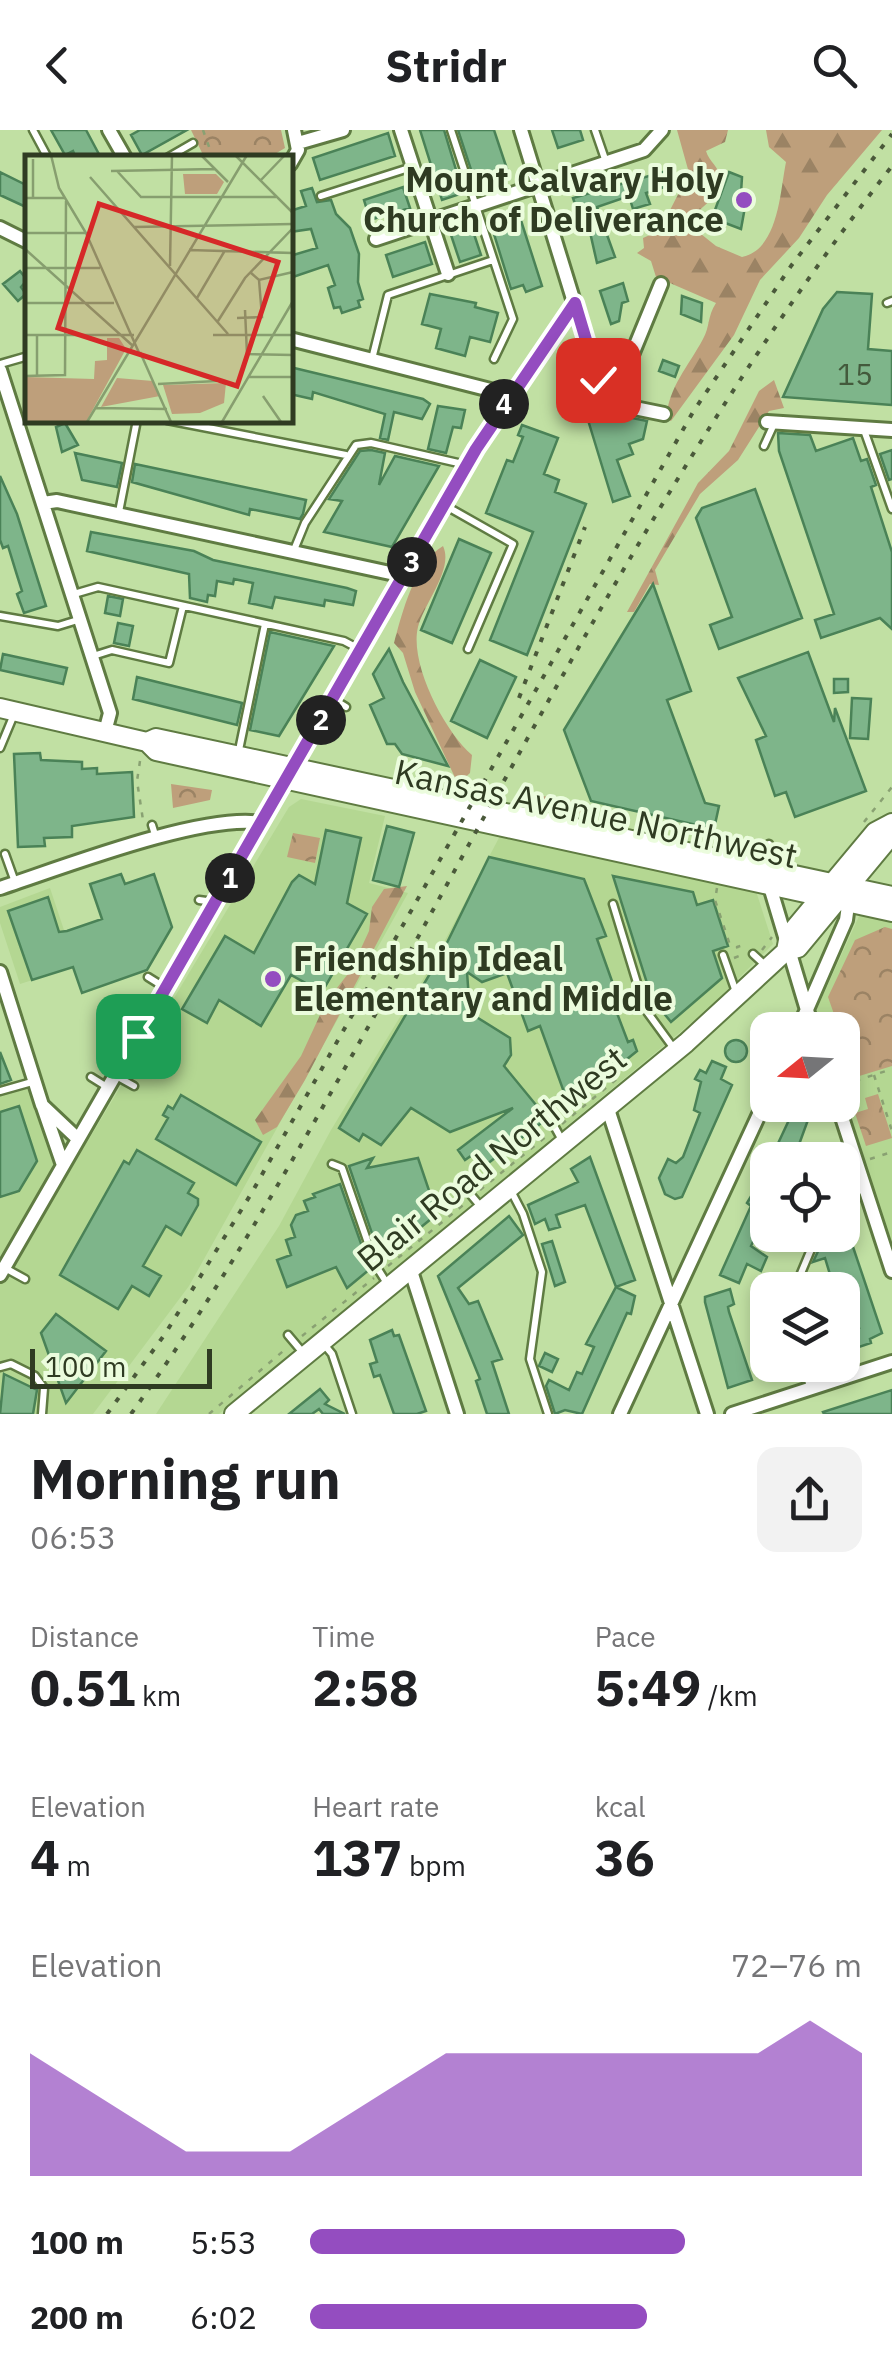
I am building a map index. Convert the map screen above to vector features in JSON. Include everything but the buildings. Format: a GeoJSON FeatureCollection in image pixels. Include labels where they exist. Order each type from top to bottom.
{"type":"FeatureCollection","features":[{"type":"Feature","properties":{"kind":"street"},"geometry":{"type":"LineString","coordinates":[[110,130],[123,155]]}},
{"type":"Feature","properties":{"kind":"street"},"geometry":{"type":"LineString","coordinates":[[292,162],[297,156],[296,136],[343,130]]}},
{"type":"Feature","properties":{"kind":"street"},"geometry":{"type":"LineString","coordinates":[[401,130],[448,274]]}},
{"type":"Feature","properties":{"kind":"street"},"geometry":{"type":"LineString","coordinates":[[521,130],[607,395],[615,404],[664,414]]}},
{"type":"Feature","properties":{"kind":"street"},"geometry":{"type":"LineString","coordinates":[[376,239],[644,150],[662,130]]}},
{"type":"Feature","properties":{"kind":"street"},"geometry":{"type":"LineString","coordinates":[[0,228],[25,240]]}},
{"type":"Feature","properties":{"kind":"street"},"geometry":{"type":"LineString","coordinates":[[607,395],[622,380],[661,284]]}},
{"type":"Feature","properties":{"kind":"street"},"geometry":{"type":"LineString","coordinates":[[2,1271],[26,1241],[63,1165],[77,1150],[90,1118],[166,988],[246,864],[261,823],[467,465],[575,303]]}},
{"type":"Feature","properties":{"kind":"street"},"geometry":{"type":"LineString","coordinates":[[292,339],[510,396]]}},
{"type":"Feature","properties":{"kind":"street"},"geometry":{"type":"LineString","coordinates":[[0,367],[110,713],[105,732]]}},
{"type":"Feature","properties":{"kind":"street"},"geometry":{"type":"LineString","coordinates":[[771,423],[892,430]]}},
{"type":"Feature","properties":{"kind":"street"},"geometry":{"type":"LineString","coordinates":[[43,503],[57,500],[404,576]]}},
{"type":"Feature","properties":{"kind":"street"},"geometry":{"type":"LineString","coordinates":[[8,710],[105,732],[147,754],[291,773]]}},
{"type":"Feature","properties":{"kind":"street"},"geometry":{"type":"LineString","coordinates":[[147,754],[156,738],[238,755],[291,773]]}},
{"type":"Feature","properties":{"kind":"street","name":"Kansas Avenue Northwest"},"geometry":{"type":"LineString","coordinates":[[291,773],[359,775],[480,805],[733,856],[766,874],[892,912]]}},
{"type":"Feature","properties":{"kind":"street","name":"Kansas Avenue Northwest"},"geometry":{"type":"LineString","coordinates":[[291,773],[740,886],[766,874]]}},
{"type":"Feature","properties":{"kind":"street"},"geometry":{"type":"LineString","coordinates":[[0,888],[156,839],[234,822],[261,823]]}},
{"type":"Feature","properties":{"kind":"street","name":"Blair Road Northwest"},"geometry":{"type":"LineString","coordinates":[[234,1414],[295,1348],[321,1341],[384,1280],[410,1268],[476,1200],[509,1188],[559,1137],[607,1106],[740,997],[759,960],[786,951],[789,936],[838,894],[885,843],[891,824]]}},
{"type":"Feature","properties":{"kind":"street"},"geometry":{"type":"LineString","coordinates":[[766,874],[786,951],[807,1010]]}},
{"type":"Feature","properties":{"kind":"street"},"geometry":{"type":"LineString","coordinates":[[807,1010],[838,894]]}},
{"type":"Feature","properties":{"kind":"street","name":"Kansas Avenue Northwest"},"geometry":{"type":"LineString","coordinates":[[838,894],[892,896]]}},
{"type":"Feature","properties":{"kind":"street"},"geometry":{"type":"LineString","coordinates":[[0,972],[63,1165]]}},
{"type":"Feature","properties":{"kind":"street"},"geometry":{"type":"LineString","coordinates":[[42,1105],[77,1150]]}},
{"type":"Feature","properties":{"kind":"street"},"geometry":{"type":"LineString","coordinates":[[607,1106],[708,1414]]}},
{"type":"Feature","properties":{"kind":"street"},"geometry":{"type":"LineString","coordinates":[[620,1414],[755,1122]]}},
{"type":"Feature","properties":{"kind":"street"},"geometry":{"type":"LineString","coordinates":[[844,1122],[892,1271]]}},
{"type":"Feature","properties":{"kind":"street"},"geometry":{"type":"LineString","coordinates":[[410,1268],[458,1414]]}},
{"type":"Feature","properties":{"kind":"street"},"geometry":{"type":"LineString","coordinates":[[732,1414],[892,1362]]}},
{"type":"Feature","properties":{"kind":"lane"},"geometry":{"type":"LineString","coordinates":[[33,130],[46,155]]}},
{"type":"Feature","properties":{"kind":"lane"},"geometry":{"type":"LineString","coordinates":[[451,130],[514,319],[494,359]]}},
{"type":"Feature","properties":{"kind":"lane"},"geometry":{"type":"LineString","coordinates":[[595,130],[607,164]]}},
{"type":"Feature","properties":{"kind":"lane"},"geometry":{"type":"LineString","coordinates":[[172,155],[193,143]]}},
{"type":"Feature","properties":{"kind":"lane"},"geometry":{"type":"LineString","coordinates":[[321,196],[413,166]]}},
{"type":"Feature","properties":{"kind":"lane"},"geometry":{"type":"LineString","coordinates":[[372,359],[388,295],[493,260]]}},
{"type":"Feature","properties":{"kind":"lane"},"geometry":{"type":"LineString","coordinates":[[0,367],[25,357]]}},
{"type":"Feature","properties":{"kind":"lane"},"geometry":{"type":"LineString","coordinates":[[119,514],[137,422]]}},
{"type":"Feature","properties":{"kind":"lane"},"geometry":{"type":"LineString","coordinates":[[178,422],[346,455]]}},
{"type":"Feature","properties":{"kind":"lane"},"geometry":{"type":"LineString","coordinates":[[764,446],[771,423]]}},
{"type":"Feature","properties":{"kind":"lane"},"geometry":{"type":"LineString","coordinates":[[864,430],[892,509]]}},
{"type":"Feature","properties":{"kind":"lane"},"geometry":{"type":"LineString","coordinates":[[294,551],[304,523],[356,445],[371,442],[467,465]]}},
{"type":"Feature","properties":{"kind":"lane"},"geometry":{"type":"LineString","coordinates":[[445,505],[513,544],[468,649]]}},
{"type":"Feature","properties":{"kind":"lane"},"geometry":{"type":"LineString","coordinates":[[73,595],[98,588],[344,640],[361,650]]}},
{"type":"Feature","properties":{"kind":"lane"},"geometry":{"type":"LineString","coordinates":[[92,656],[112,650],[169,663],[183,606]]}},
{"type":"Feature","properties":{"kind":"lane"},"geometry":{"type":"LineString","coordinates":[[0,616],[58,626],[80,619]]}},
{"type":"Feature","properties":{"kind":"lane"},"geometry":{"type":"LineString","coordinates":[[238,755],[265,624]]}},
{"type":"Feature","properties":{"kind":"lane"},"geometry":{"type":"LineString","coordinates":[[333,698],[346,707]]}},
{"type":"Feature","properties":{"kind":"lane"},"geometry":{"type":"LineString","coordinates":[[0,748],[8,710]]}},
{"type":"Feature","properties":{"kind":"lane"},"geometry":{"type":"LineString","coordinates":[[148,826],[156,839]]}},
{"type":"Feature","properties":{"kind":"lane"},"geometry":{"type":"LineString","coordinates":[[766,874],[770,844]]}},
{"type":"Feature","properties":{"kind":"lane"},"geometry":{"type":"LineString","coordinates":[[6,854],[16,883]]}},
{"type":"Feature","properties":{"kind":"lane"},"geometry":{"type":"LineString","coordinates":[[199,900],[217,910]]}},
{"type":"Feature","properties":{"kind":"lane"},"geometry":{"type":"LineString","coordinates":[[613,904],[645,1010],[676,1051]]}},
{"type":"Feature","properties":{"kind":"lane"},"geometry":{"type":"LineString","coordinates":[[723,955],[729,981],[740,997]]}},
{"type":"Feature","properties":{"kind":"lane"},"geometry":{"type":"LineString","coordinates":[[148,977],[166,988]]}},
{"type":"Feature","properties":{"kind":"lane"},"geometry":{"type":"LineString","coordinates":[[91,1077],[134,1086]]}},
{"type":"Feature","properties":{"kind":"lane"},"geometry":{"type":"LineString","coordinates":[[0,1092],[35,1081]]}},
{"type":"Feature","properties":{"kind":"lane"},"geometry":{"type":"LineString","coordinates":[[547,1113],[559,1137]]}},
{"type":"Feature","properties":{"kind":"lane"},"geometry":{"type":"LineString","coordinates":[[90,1118],[104,1126]]}},
{"type":"Feature","properties":{"kind":"lane"},"geometry":{"type":"LineString","coordinates":[[332,1164],[342,1168],[384,1280]]}},
{"type":"Feature","properties":{"kind":"lane"},"geometry":{"type":"LineString","coordinates":[[509,1188],[523,1214],[542,1272],[530,1359],[548,1414]]}},
{"type":"Feature","properties":{"kind":"lane"},"geometry":{"type":"LineString","coordinates":[[860,1191],[866,1189]]}},
{"type":"Feature","properties":{"kind":"lane"},"geometry":{"type":"LineString","coordinates":[[2,1271],[24,1279]]}},
{"type":"Feature","properties":{"kind":"lane"},"geometry":{"type":"LineString","coordinates":[[288,1335],[295,1348]]}},
{"type":"Feature","properties":{"kind":"lane"},"geometry":{"type":"LineString","coordinates":[[321,1341],[332,1354],[352,1414]]}},
{"type":"Feature","properties":{"kind":"lane"},"geometry":{"type":"LineString","coordinates":[[0,1368],[11,1364],[36,1376],[44,1388],[42,1414]]}},
{"type":"Feature","properties":{"kind":"lane"},"geometry":{"type":"LineString","coordinates":[[809,1382],[811,1388]]}},
{"type":"Feature","properties":{"kind":"path"},"geometry":{"type":"LineString","coordinates":[[204,130],[211,155]]}},
{"type":"Feature","properties":{"kind":"path"},"geometry":{"type":"LineString","coordinates":[[563,341],[567,344],[563,360]]}},
{"type":"Feature","properties":{"kind":"path"},"geometry":{"type":"LineString","coordinates":[[147,754],[138,792],[148,826]]}},
{"type":"Feature","properties":{"kind":"path"},"geometry":{"type":"LineString","coordinates":[[718,883],[714,900],[736,964]]}},
{"type":"Feature","properties":{"kind":"path"},"geometry":{"type":"LineString","coordinates":[[759,960],[772,936]]}},
{"type":"Feature","properties":{"kind":"path"},"geometry":{"type":"LineString","coordinates":[[734,958],[740,956],[736,947],[744,944]]}},
{"type":"Feature","properties":{"kind":"path"},"geometry":{"type":"LineString","coordinates":[[860,1080],[892,1069]]}},
{"type":"Feature","properties":{"kind":"path"},"geometry":{"type":"LineString","coordinates":[[210,1414],[384,1280],[476,1200],[559,1137],[624,1073]]}},
{"type":"Feature","properties":{"kind":"path"},"geometry":{"type":"LineString","coordinates":[[874,1075],[892,1131]]}},
{"type":"Feature","properties":{"kind":"path"},"geometry":{"type":"LineString","coordinates":[[867,1160],[892,1152]]}},
{"type":"Feature","properties":{"kind":"shaded area"},"geometry":{"type":"Polygon","coordinates":[[[301,799],[385,816],[369,883],[408,893],[189,1286],[93,1414],[0,1414],[0,1095],[27,1086],[53,1157],[71,1169],[289,807],[301,799]]]}},
{"type":"Feature","properties":{"kind":"shaded area"},"geometry":{"type":"Polygon","coordinates":[[[501,834],[756,891],[773,944],[708,1009],[219,1414],[156,1414],[279,1226],[331,1130],[433,963],[501,834]]]}},
{"type":"Feature","properties":{"kind":"shaded area"},"geometry":{"type":"Polygon","coordinates":[[[50,888],[76,966],[20,984],[0,923],[0,907],[50,888]]]}},
{"type":"Feature","properties":{"kind":"shaded area"},"geometry":{"type":"Polygon","coordinates":[[[860,914],[892,921],[892,1251],[851,1122],[860,1122],[860,1012],[815,1012],[860,914]]]}},
{"type":"Feature","properties":{"kind":"green space"},"geometry":{"type":"Polygon","coordinates":[[[191,130],[281,130],[285,148],[273,155],[203,155],[191,130]]]}},
{"type":"Feature","properties":{"kind":"green space"},"geometry":{"type":"Polygon","coordinates":[[[677,130],[728,130],[725,142],[706,151],[719,172],[719,188],[691,226],[716,246],[742,257],[764,243],[779,203],[786,162],[769,147],[766,130],[882,130],[827,195],[799,238],[760,280],[734,335],[671,421],[666,419],[671,397],[705,335],[716,303],[656,277],[651,261],[637,253],[644,248],[643,238],[652,234],[652,221],[668,214],[689,173],[677,130]]]}},
{"type":"Feature","properties":{"kind":"green space"},"geometry":{"type":"Polygon","coordinates":[[[774,380],[784,408],[769,411],[738,460],[700,494],[655,570],[659,585],[650,584],[634,612],[627,612],[698,483],[729,451],[759,391],[774,380]]]}},
{"type":"Feature","properties":{"kind":"green space"},"geometry":{"type":"Polygon","coordinates":[[[443,546],[445,565],[421,618],[417,642],[432,696],[451,730],[472,755],[470,773],[458,784],[415,692],[403,653],[394,643],[417,576],[443,546]]]}},
{"type":"Feature","properties":{"kind":"green space"},"geometry":{"type":"Polygon","coordinates":[[[171,784],[212,790],[210,800],[173,808],[171,784]]]}},
{"type":"Feature","properties":{"kind":"green space"},"geometry":{"type":"Polygon","coordinates":[[[526,793],[588,804],[587,815],[541,805],[526,793]]]}},
{"type":"Feature","properties":{"kind":"green space"},"geometry":{"type":"Polygon","coordinates":[[[293,833],[320,838],[315,863],[287,857],[293,833]]]}},
{"type":"Feature","properties":{"kind":"green space"},"geometry":{"type":"Polygon","coordinates":[[[407,886],[305,1080],[277,1127],[263,1135],[255,1120],[301,1056],[326,1002],[351,970],[369,931],[372,907],[384,889],[407,886]]]}},
{"type":"Feature","properties":{"kind":"green space"},"geometry":{"type":"Polygon","coordinates":[[[885,927],[892,929],[892,1066],[860,1076],[860,1012],[833,1012],[828,997],[855,940],[885,927]]]}},
{"type":"Feature","properties":{"kind":"green space"},"geometry":{"type":"Polygon","coordinates":[[[878,1094],[892,1138],[866,1146],[858,1122],[860,1111],[868,1109],[865,1098],[878,1094]]]}},
{"type":"Feature","properties":{"kind":"railway"},"geometry":{"type":"LineString","coordinates":[[107,1414],[165,1334],[251,1194],[693,412],[791,266],[892,134]]}},
{"type":"Feature","properties":{"kind":"railway"},"geometry":{"type":"LineString","coordinates":[[131,1414],[196,1319],[285,1172],[553,692],[680,476],[817,267],[892,166]]}},
{"type":"Feature","properties":{"kind":"railway"},"geometry":{"type":"LineString","coordinates":[[519,698],[585,527]]}},
{"type":"Feature","properties":{"kind":"place","name":"Mount Calvary Holy Church of Deliverance"},"geometry":{"type":"Point","coordinates":[744,200]}},
{"type":"Feature","properties":{"kind":"place","name":"Friendship Ideal Elementary and Middle"},"geometry":{"type":"Point","coordinates":[273,979]}},
{"type":"Feature","properties":{"kind":"route"},"geometry":{"type":"LineString","coordinates":[[138,1036],[476,449],[575,303],[598,380]]}}]}
